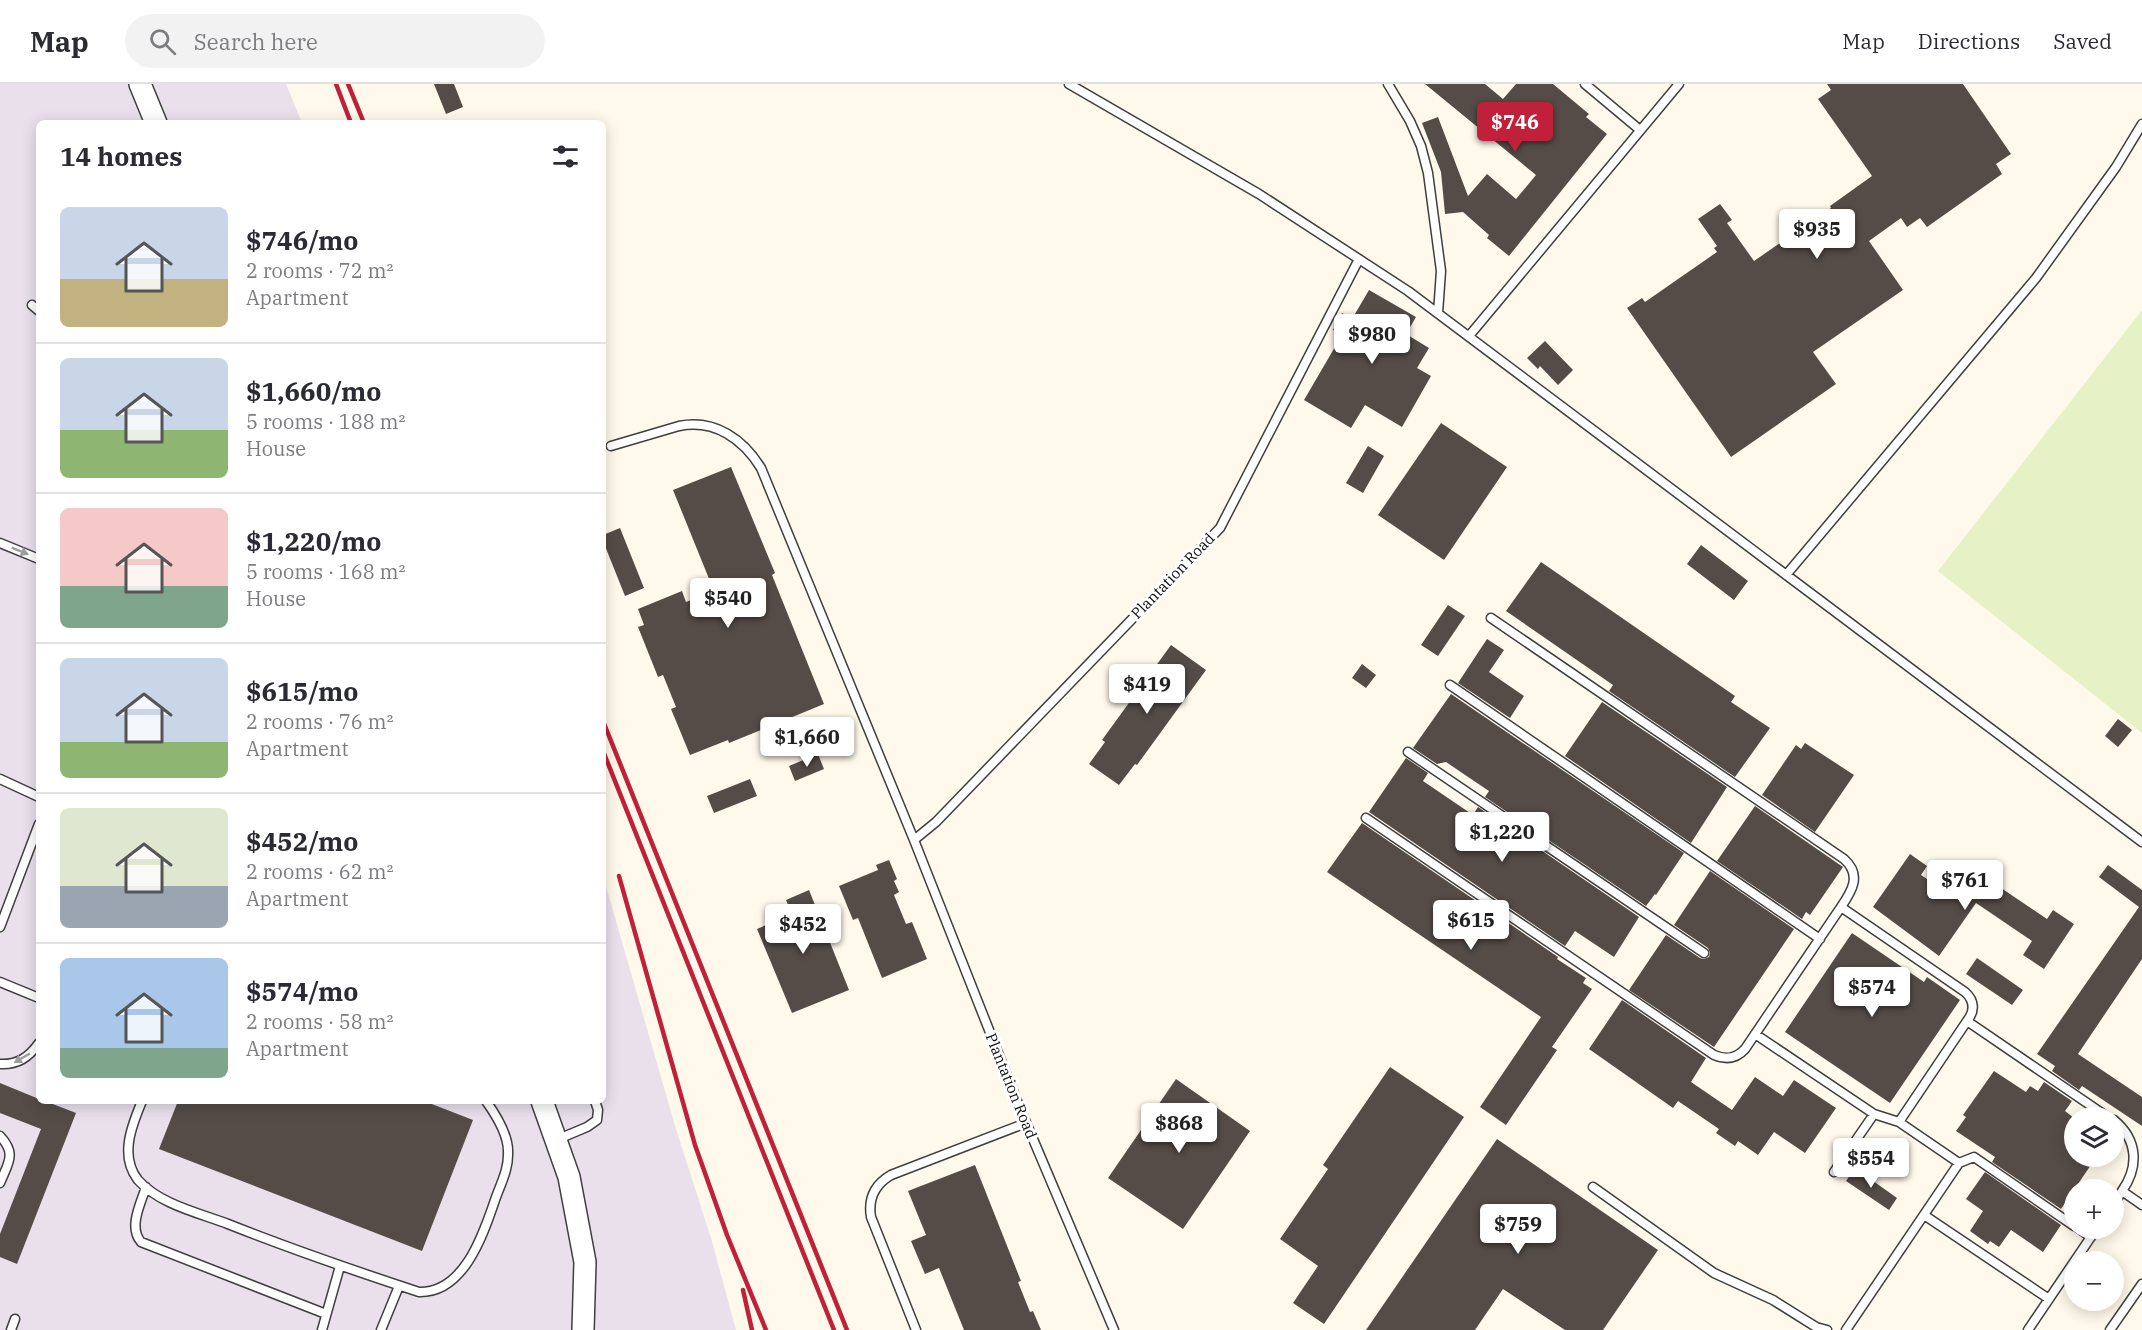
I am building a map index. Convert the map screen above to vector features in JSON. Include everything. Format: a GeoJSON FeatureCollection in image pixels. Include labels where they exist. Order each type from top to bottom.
{"type":"FeatureCollection","features":[{"type":"Feature","properties":{"kind":"street"},"geometry":{"type":"LineString","coordinates":[[140,84],[155,120]]}},
{"type":"Feature","properties":{"kind":"street"},"geometry":{"type":"LineString","coordinates":[[543,1104],[568,1177],[585,1262],[583,1330]]}},
{"type":"Feature","properties":{"kind":"lane"},"geometry":{"type":"LineString","coordinates":[[1068,84],[1258,194],[1408,291],[2142,843]]}},
{"type":"Feature","properties":{"kind":"lane"},"geometry":{"type":"LineString","coordinates":[[1388,84],[1410,121],[1421,146],[1428,172],[1441,272],[1438,313]]}},
{"type":"Feature","properties":{"kind":"lane"},"geometry":{"type":"LineString","coordinates":[[1585,84],[1640,130]]}},
{"type":"Feature","properties":{"kind":"lane"},"geometry":{"type":"LineString","coordinates":[[1469,336],[1679,84]]}},
{"type":"Feature","properties":{"kind":"lane"},"geometry":{"type":"LineString","coordinates":[[1786,575],[2036,278],[2116,167],[2142,124]]}},
{"type":"Feature","properties":{"kind":"lane","name":"Plantation Road"},"geometry":{"type":"LineString","coordinates":[[914,840],[936,822],[1220,528],[1359,259]]}},
{"type":"Feature","properties":{"kind":"lane","name":"Plantation Road"},"geometry":{"type":"LineString","coordinates":[[611,446],[679,426],[698,424],[716,427],[728,433],[755,458],[764,474],[914,840],[1026,1123],[1114,1330]]}},
{"type":"Feature","properties":{"kind":"lane"},"geometry":{"type":"LineString","coordinates":[[0,543],[36,558]]}},
{"type":"Feature","properties":{"kind":"lane"},"geometry":{"type":"LineString","coordinates":[[1366,818],[1714,1055],[1729,1059],[1738,1056],[1745,1049],[1841,908],[1855,884],[1853,870],[1844,859],[1491,618]]}},
{"type":"Feature","properties":{"kind":"lane"},"geometry":{"type":"LineString","coordinates":[[1450,685],[1820,939]]}},
{"type":"Feature","properties":{"kind":"lane"},"geometry":{"type":"LineString","coordinates":[[1408,752],[1704,953]]}},
{"type":"Feature","properties":{"kind":"lane"},"geometry":{"type":"LineString","coordinates":[[0,779],[36,796]]}},
{"type":"Feature","properties":{"kind":"lane"},"geometry":{"type":"LineString","coordinates":[[0,927],[36,832]]}},
{"type":"Feature","properties":{"kind":"lane"},"geometry":{"type":"LineString","coordinates":[[1841,908],[1965,992],[1973,1005],[1973,1011],[1967,1021],[1899,1122]]}},
{"type":"Feature","properties":{"kind":"lane"},"geometry":{"type":"LineString","coordinates":[[0,982],[36,997]]}},
{"type":"Feature","properties":{"kind":"lane"},"geometry":{"type":"LineString","coordinates":[[1967,1021],[2093,1107]]}},
{"type":"Feature","properties":{"kind":"lane"},"geometry":{"type":"LineString","coordinates":[[1755,1034],[1874,1114],[1899,1122],[1959,1163]]}},
{"type":"Feature","properties":{"kind":"lane"},"geometry":{"type":"LineString","coordinates":[[0,1064],[17,1063],[36,1046]]}},
{"type":"Feature","properties":{"kind":"lane"},"geometry":{"type":"LineString","coordinates":[[140,1104],[128,1143],[128,1154],[138,1179],[146,1187],[174,1204],[340,1266],[399,1286],[429,1293],[437,1290],[460,1272],[483,1234],[507,1168],[508,1149],[495,1112],[488,1104]]}},
{"type":"Feature","properties":{"kind":"lane"},"geometry":{"type":"LineString","coordinates":[[556,1141],[597,1120],[596,1104]]}},
{"type":"Feature","properties":{"kind":"lane"},"geometry":{"type":"LineString","coordinates":[[1834,1172],[1874,1114]]}},
{"type":"Feature","properties":{"kind":"lane"},"geometry":{"type":"LineString","coordinates":[[916,1330],[871,1217],[869,1208],[873,1192],[891,1175],[1026,1123]]}},
{"type":"Feature","properties":{"kind":"lane"},"geometry":{"type":"LineString","coordinates":[[2124,1130],[2134,1150],[2133,1172],[2124,1188]]}},
{"type":"Feature","properties":{"kind":"lane"},"geometry":{"type":"LineString","coordinates":[[0,1136],[10,1149],[10,1158],[0,1183]]}},
{"type":"Feature","properties":{"kind":"lane"},"geometry":{"type":"LineString","coordinates":[[1846,1330],[1959,1163],[1974,1157],[2064,1219]]}},
{"type":"Feature","properties":{"kind":"lane"},"geometry":{"type":"LineString","coordinates":[[146,1187],[134,1227],[141,1242],[326,1314]]}},
{"type":"Feature","properties":{"kind":"lane"},"geometry":{"type":"LineString","coordinates":[[1593,1187],[1714,1273],[1773,1300],[1816,1327],[1827,1330]]}},
{"type":"Feature","properties":{"kind":"lane"},"geometry":{"type":"LineString","coordinates":[[2124,1192],[2142,1205]]}},
{"type":"Feature","properties":{"kind":"lane"},"geometry":{"type":"LineString","coordinates":[[1924,1215],[2049,1299]]}},
{"type":"Feature","properties":{"kind":"lane"},"geometry":{"type":"LineString","coordinates":[[2028,1330],[2090,1239]]}},
{"type":"Feature","properties":{"kind":"lane"},"geometry":{"type":"LineString","coordinates":[[322,1330],[340,1266]]}},
{"type":"Feature","properties":{"kind":"lane"},"geometry":{"type":"LineString","coordinates":[[2110,1330],[2142,1284]]}},
{"type":"Feature","properties":{"kind":"lane"},"geometry":{"type":"LineString","coordinates":[[381,1330],[399,1286]]}},
{"type":"Feature","properties":{"kind":"lane"},"geometry":{"type":"LineString","coordinates":[[11,1330],[15,1319]]}},
{"type":"Feature","properties":{"kind":"shaded area"},"geometry":{"type":"Polygon","coordinates":[[[0,84],[286,84],[301,120],[36,120],[36,1104],[606,1104],[606,886],[676,1129],[711,1238],[736,1330],[0,1330],[0,84]]]}},
{"type":"Feature","properties":{"kind":"green space"},"geometry":{"type":"Polygon","coordinates":[[[2142,310],[2142,733],[1938,571],[2142,310]]]}},
{"type":"Feature","properties":{"kind":"building"},"geometry":{"type":"Polygon","coordinates":[[[434,84],[454,84],[463,107],[446,114],[434,84]]]}},
{"type":"Feature","properties":{"kind":"building"},"geometry":{"type":"Polygon","coordinates":[[[1425,84],[1485,84],[1503,99],[1516,84],[1553,84],[1589,114],[1586,117],[1607,134],[1509,256],[1487,238],[1489,235],[1463,212],[1445,214],[1441,172],[1422,123],[1438,117],[1468,196],[1487,174],[1516,199],[1536,175],[1425,84]]]}},
{"type":"Feature","properties":{"kind":"building"},"geometry":{"type":"Polygon","coordinates":[[[1827,84],[1963,84],[2011,154],[1996,164],[2002,174],[1927,227],[1920,218],[1907,227],[1901,218],[1869,241],[1903,290],[1813,352],[1836,384],[1731,457],[1627,308],[1642,298],[1645,302],[1717,252],[1714,248],[1717,246],[1698,219],[1720,204],[1732,220],[1727,223],[1754,261],[1831,208],[1830,206],[1872,176],[1818,99],[1831,90],[1827,84]]]}},
{"type":"Feature","properties":{"kind":"building"},"geometry":{"type":"Polygon","coordinates":[[[1369,290],[1416,317],[1406,334],[1429,348],[1417,368],[1431,376],[1402,427],[1365,405],[1351,428],[1304,400],[1342,335],[1333,330],[1342,313],[1352,319],[1369,290]]]}},
{"type":"Feature","properties":{"kind":"building"},"geometry":{"type":"Polygon","coordinates":[[[1545,341],[1573,370],[1558,385],[1540,366],[1538,369],[1527,358],[1545,341]]]}},
{"type":"Feature","properties":{"kind":"building"},"geometry":{"type":"Polygon","coordinates":[[[1441,423],[1507,467],[1444,560],[1378,515],[1441,423]]]}},
{"type":"Feature","properties":{"kind":"building"},"geometry":{"type":"Polygon","coordinates":[[[1368,446],[1384,456],[1363,493],[1346,483],[1368,446]]]}},
{"type":"Feature","properties":{"kind":"building"},"geometry":{"type":"Polygon","coordinates":[[[731,467],[775,573],[772,575],[824,704],[729,743],[728,740],[690,755],[671,709],[676,707],[663,675],[658,677],[638,627],[644,625],[638,609],[682,591],[686,602],[714,591],[673,490],[731,467]]]}},
{"type":"Feature","properties":{"kind":"building"},"geometry":{"type":"Polygon","coordinates":[[[620,528],[644,588],[625,596],[606,548],[606,534],[620,528]]]}},
{"type":"Feature","properties":{"kind":"building"},"geometry":{"type":"Polygon","coordinates":[[[1701,545],[1748,581],[1734,600],[1687,564],[1701,545]]]}},
{"type":"Feature","properties":{"kind":"building"},"geometry":{"type":"Polygon","coordinates":[[[1541,562],[1735,696],[1731,702],[1770,728],[1735,777],[1609,691],[1613,685],[1506,611],[1541,562]]]}},
{"type":"Feature","properties":{"kind":"building"},"geometry":{"type":"Polygon","coordinates":[[[1448,605],[1465,616],[1438,656],[1421,645],[1448,605]]]}},
{"type":"Feature","properties":{"kind":"building"},"geometry":{"type":"Polygon","coordinates":[[[1487,639],[1504,650],[1489,672],[1524,696],[1510,718],[1458,683],[1487,639]]]}},
{"type":"Feature","properties":{"kind":"building"},"geometry":{"type":"Polygon","coordinates":[[[1171,645],[1206,670],[1137,765],[1135,764],[1119,785],[1089,764],[1105,742],[1102,740],[1171,645]]]}},
{"type":"Feature","properties":{"kind":"building"},"geometry":{"type":"Polygon","coordinates":[[[1362,664],[1376,675],[1366,688],[1352,678],[1362,664]]]}},
{"type":"Feature","properties":{"kind":"building"},"geometry":{"type":"Polygon","coordinates":[[[1451,694],[1684,853],[1646,906],[1485,797],[1489,791],[1446,762],[1437,764],[1413,748],[1451,694]]]}},
{"type":"Feature","properties":{"kind":"building"},"geometry":{"type":"Polygon","coordinates":[[[1602,702],[1727,787],[1691,843],[1565,756],[1602,702]]]}},
{"type":"Feature","properties":{"kind":"building"},"geometry":{"type":"Polygon","coordinates":[[[2118,719],[2132,730],[2118,747],[2105,736],[2118,719]]]}},
{"type":"Feature","properties":{"kind":"building"},"geometry":{"type":"Polygon","coordinates":[[[1805,743],[1854,775],[1815,832],[1762,795],[1796,745],[1801,749],[1805,743]]]}},
{"type":"Feature","properties":{"kind":"building"},"geometry":{"type":"Polygon","coordinates":[[[818,754],[824,769],[795,781],[789,766],[818,754]]]}},
{"type":"Feature","properties":{"kind":"building"},"geometry":{"type":"Polygon","coordinates":[[[1406,758],[1428,773],[1423,781],[1473,815],[1478,807],[1639,917],[1614,957],[1575,931],[1565,946],[1369,812],[1406,758]]]}},
{"type":"Feature","properties":{"kind":"building"},"geometry":{"type":"Polygon","coordinates":[[[750,779],[757,796],[714,813],[707,796],[750,779]]]}},
{"type":"Feature","properties":{"kind":"building"},"geometry":{"type":"Polygon","coordinates":[[[1755,806],[1843,867],[1810,915],[1806,912],[1802,919],[1717,861],[1755,806]]]}},
{"type":"Feature","properties":{"kind":"building"},"geometry":{"type":"Polygon","coordinates":[[[1362,823],[1558,957],[1557,959],[1586,978],[1583,983],[1592,989],[1552,1047],[1557,1050],[1506,1125],[1480,1107],[1541,1017],[1327,872],[1362,823]]]}},
{"type":"Feature","properties":{"kind":"building"},"geometry":{"type":"Polygon","coordinates":[[[1910,854],[1927,866],[1921,875],[1954,897],[1973,869],[2047,919],[2053,910],[2074,924],[2044,969],[2023,955],[2032,941],[1976,903],[1939,956],[1873,907],[1910,854]]]}},
{"type":"Feature","properties":{"kind":"building"},"geometry":{"type":"Polygon","coordinates":[[[889,860],[897,879],[894,881],[899,892],[894,895],[906,924],[912,922],[927,959],[882,978],[858,918],[853,920],[839,886],[878,870],[876,865],[889,860]]]}},
{"type":"Feature","properties":{"kind":"building"},"geometry":{"type":"Polygon","coordinates":[[[2108,865],[2142,890],[2142,959],[2078,1054],[2142,1097],[2142,1126],[2124,1114],[2124,1107],[2114,1107],[2082,1086],[2079,1090],[2052,1071],[2055,1066],[2037,1054],[2139,907],[2099,877],[2108,865]]]}},
{"type":"Feature","properties":{"kind":"building"},"geometry":{"type":"Polygon","coordinates":[[[1710,871],[1794,929],[1714,1047],[1629,990],[1666,935],[1700,958],[1709,957],[1708,948],[1674,925],[1710,871]]]}},
{"type":"Feature","properties":{"kind":"building"},"geometry":{"type":"Polygon","coordinates":[[[809,890],[849,990],[792,1013],[757,929],[792,914],[786,900],[809,890]]]}},
{"type":"Feature","properties":{"kind":"building"},"geometry":{"type":"Polygon","coordinates":[[[1852,933],[1924,982],[1927,977],[1960,1000],[1890,1103],[1785,1032],[1852,933]]]}},
{"type":"Feature","properties":{"kind":"building"},"geometry":{"type":"Polygon","coordinates":[[[1977,958],[2023,990],[2012,1005],[1966,974],[1977,958]]]}},
{"type":"Feature","properties":{"kind":"building"},"geometry":{"type":"Polygon","coordinates":[[[1622,1000],[1706,1058],[1691,1082],[1732,1110],[1755,1077],[1783,1096],[1794,1080],[1836,1108],[1805,1153],[1774,1132],[1758,1155],[1738,1141],[1735,1146],[1716,1133],[1719,1129],[1678,1101],[1673,1108],[1589,1049],[1622,1000]]]}},
{"type":"Feature","properties":{"kind":"building"},"geometry":{"type":"Polygon","coordinates":[[[1390,1067],[1464,1117],[1324,1324],[1293,1303],[1318,1266],[1280,1239],[1328,1169],[1323,1165],[1390,1067]]]}},
{"type":"Feature","properties":{"kind":"building"},"geometry":{"type":"Polygon","coordinates":[[[1994,1071],[2026,1092],[2030,1086],[2038,1091],[2044,1082],[2072,1101],[2068,1107],[2064,1107],[2064,1167],[2090,1167],[2081,1179],[2064,1179],[2064,1205],[2061,1209],[1992,1162],[1995,1157],[1956,1131],[1966,1117],[1963,1115],[1994,1071]]]}},
{"type":"Feature","properties":{"kind":"building"},"geometry":{"type":"Polygon","coordinates":[[[1176,1079],[1250,1131],[1183,1229],[1108,1178],[1176,1079]]]}},
{"type":"Feature","properties":{"kind":"building"},"geometry":{"type":"Polygon","coordinates":[[[0,1083],[36,1098],[36,1104],[53,1104],[76,1113],[17,1264],[0,1257],[0,1234],[41,1129],[0,1113],[0,1083]]]}},
{"type":"Feature","properties":{"kind":"building"},"geometry":{"type":"Polygon","coordinates":[[[177,1104],[432,1104],[473,1120],[422,1251],[159,1149],[177,1104]]]}},
{"type":"Feature","properties":{"kind":"building"},"geometry":{"type":"Polygon","coordinates":[[[1497,1139],[1658,1250],[1603,1330],[1565,1330],[1503,1289],[1475,1330],[1366,1330],[1497,1139]]]}},
{"type":"Feature","properties":{"kind":"building"},"geometry":{"type":"Polygon","coordinates":[[[975,1165],[1021,1281],[1018,1282],[1030,1312],[1033,1311],[1041,1330],[964,1330],[939,1268],[925,1274],[911,1241],[926,1235],[908,1191],[975,1165]]]}},
{"type":"Feature","properties":{"kind":"building"},"geometry":{"type":"Polygon","coordinates":[[[1855,1168],[1897,1198],[1889,1210],[1846,1181],[1855,1168]]]}},
{"type":"Feature","properties":{"kind":"building"},"geometry":{"type":"Polygon","coordinates":[[[1985,1172],[2061,1225],[2043,1252],[2011,1230],[1999,1247],[1990,1241],[1988,1244],[1970,1231],[1983,1211],[1966,1199],[1985,1172]]]}},
{"type":"Feature","properties":{"kind":"railway"},"geometry":{"type":"LineString","coordinates":[[336,84],[350,120]]}},
{"type":"Feature","properties":{"kind":"railway"},"geometry":{"type":"LineString","coordinates":[[348,84],[363,120]]}},
{"type":"Feature","properties":{"kind":"railway"},"geometry":{"type":"LineString","coordinates":[[606,728],[847,1330]]}},
{"type":"Feature","properties":{"kind":"railway"},"geometry":{"type":"LineString","coordinates":[[606,759],[834,1330]]}},
{"type":"Feature","properties":{"kind":"railway"},"geometry":{"type":"LineString","coordinates":[[619,876],[695,1145],[727,1235],[766,1330]]}},
{"type":"Feature","properties":{"kind":"railway"},"geometry":{"type":"LineString","coordinates":[[743,1290],[752,1330]]}}]}
